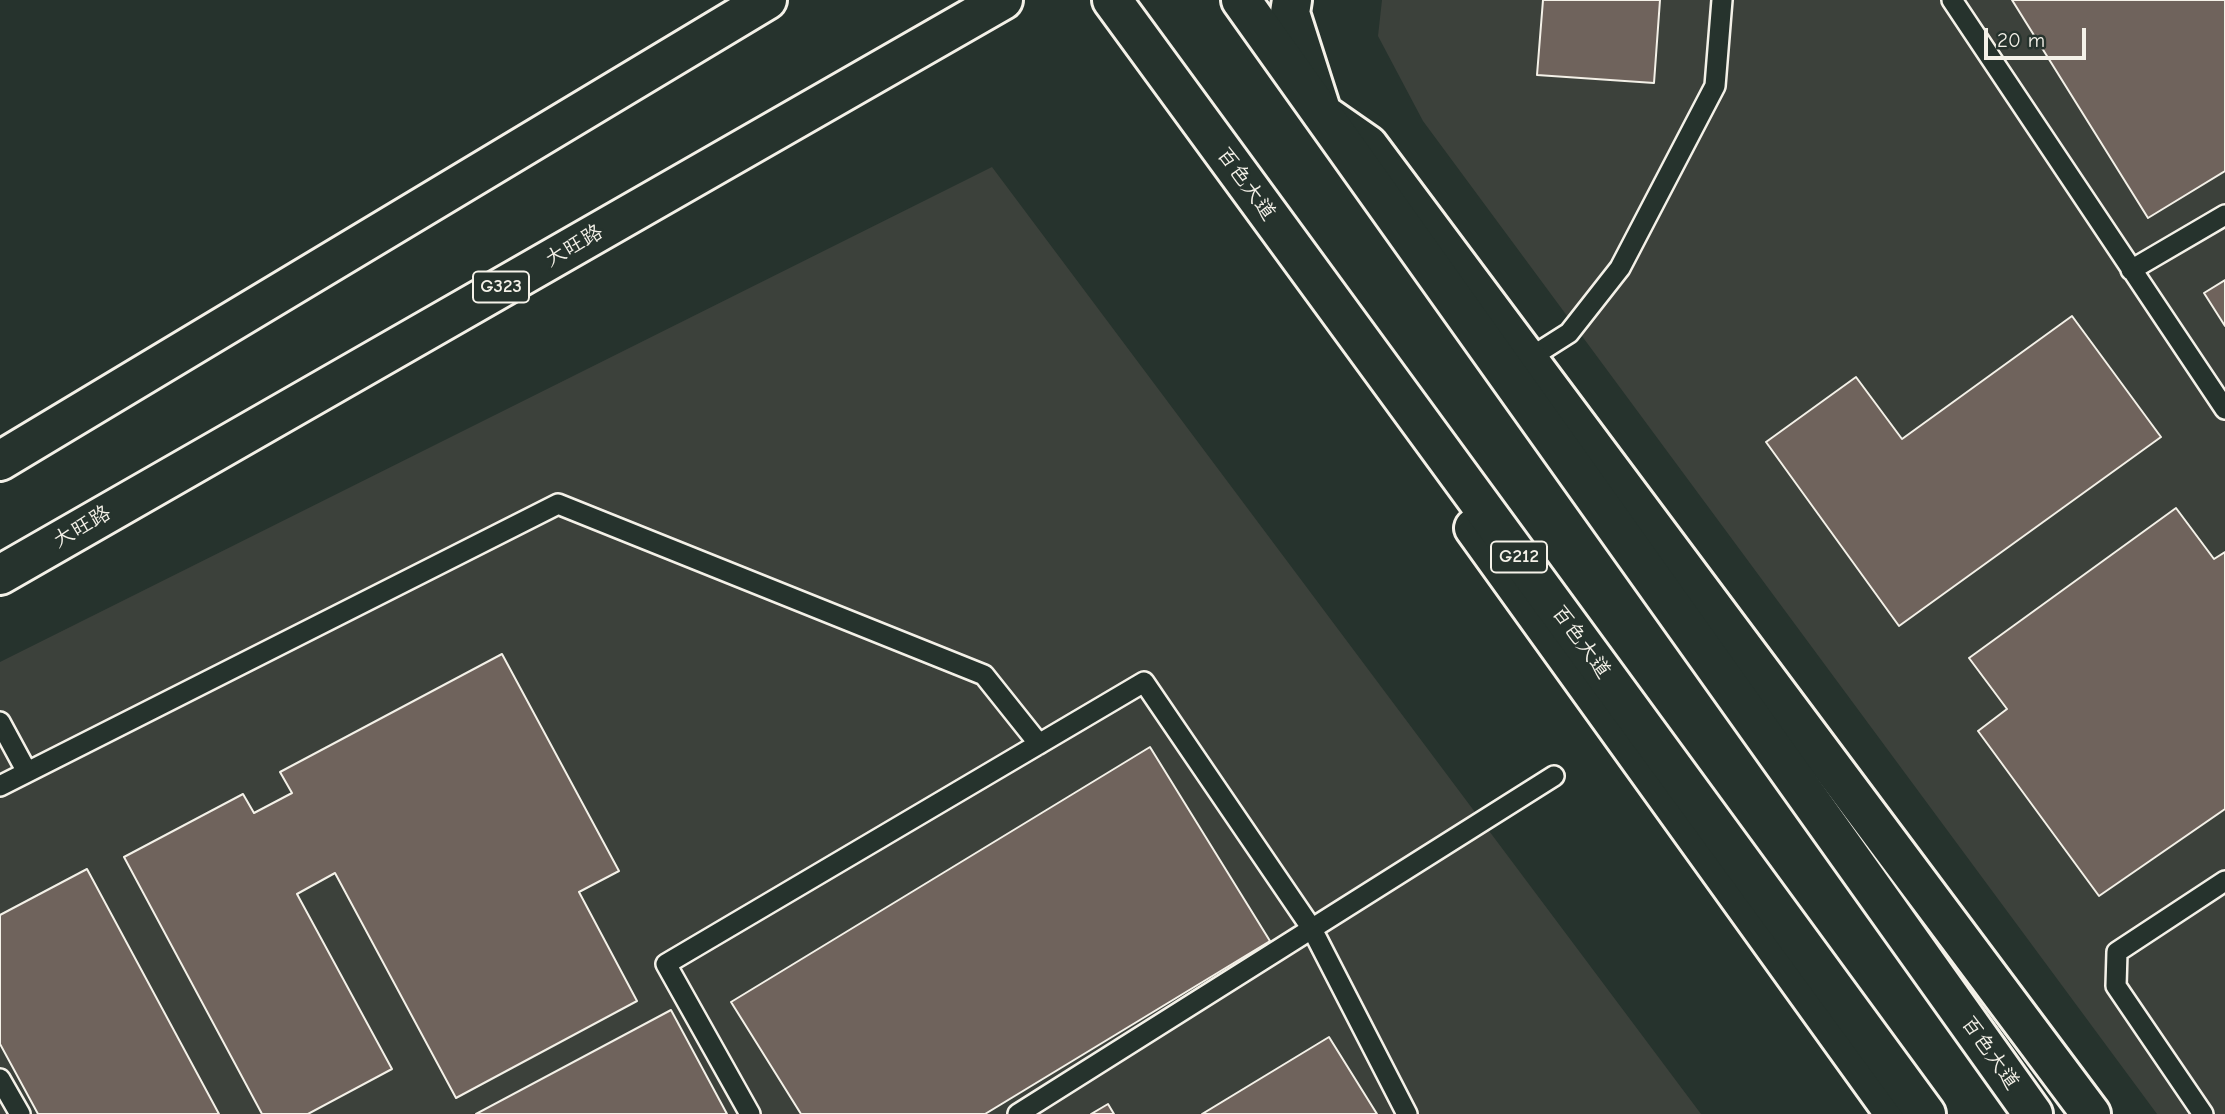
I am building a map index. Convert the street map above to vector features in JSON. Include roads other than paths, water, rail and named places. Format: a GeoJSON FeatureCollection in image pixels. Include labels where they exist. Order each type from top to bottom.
{"type":"FeatureCollection","features":[{"type":"Feature","properties":{"kind":"main road"},"geometry":{"type":"LineString","coordinates":[[0,461],[767,0]]}},
{"type":"Feature","properties":{"kind":"main road","name":"大旺路"},"geometry":{"type":"LineString","coordinates":[[0,575],[1003,0]]}},
{"type":"Feature","properties":{"kind":"main road"},"geometry":{"type":"LineString","coordinates":[[1096,0],[1895,1114]]}},
{"type":"Feature","properties":{"kind":"main road","name":"百色大道"},"geometry":{"type":"LineString","coordinates":[[1112,0],[1926,1114]]}},
{"type":"Feature","properties":{"kind":"main road","name":"百色大道"},"geometry":{"type":"LineString","coordinates":[[1241,0],[2033,1114]]}},
{"type":"Feature","properties":{"kind":"main road"},"geometry":{"type":"LineString","coordinates":[[1292,0],[1290,13],[1322,113],[1368,145],[2091,1114]]}},
{"type":"Feature","properties":{"kind":"lane"},"geometry":{"type":"LineString","coordinates":[[1528,359],[1569,333],[1620,268],[1715,86],[1722,0]]}},
{"type":"Feature","properties":{"kind":"lane"},"geometry":{"type":"LineString","coordinates":[[1952,0],[2225,409]]}},
{"type":"Feature","properties":{"kind":"lane"},"geometry":{"type":"LineString","coordinates":[[2131,270],[2225,215]]}},
{"type":"Feature","properties":{"kind":"lane"},"geometry":{"type":"LineString","coordinates":[[0,786],[558,504],[984,675],[1039,744]]}},
{"type":"Feature","properties":{"kind":"lane"},"geometry":{"type":"LineString","coordinates":[[750,1114],[666,964],[1144,682],[1312,929],[1407,1114]]}},
{"type":"Feature","properties":{"kind":"lane"},"geometry":{"type":"LineString","coordinates":[[0,722],[27,772]]}},
{"type":"Feature","properties":{"kind":"lane"},"geometry":{"type":"LineString","coordinates":[[1018,1114],[1555,776]]}},
{"type":"Feature","properties":{"kind":"lane"},"geometry":{"type":"LineString","coordinates":[[2203,1114],[2116,986],[2117,952],[2225,881]]}},
{"type":"Feature","properties":{"kind":"lane"},"geometry":{"type":"LineString","coordinates":[[0,1079],[20,1114]]}}]}
